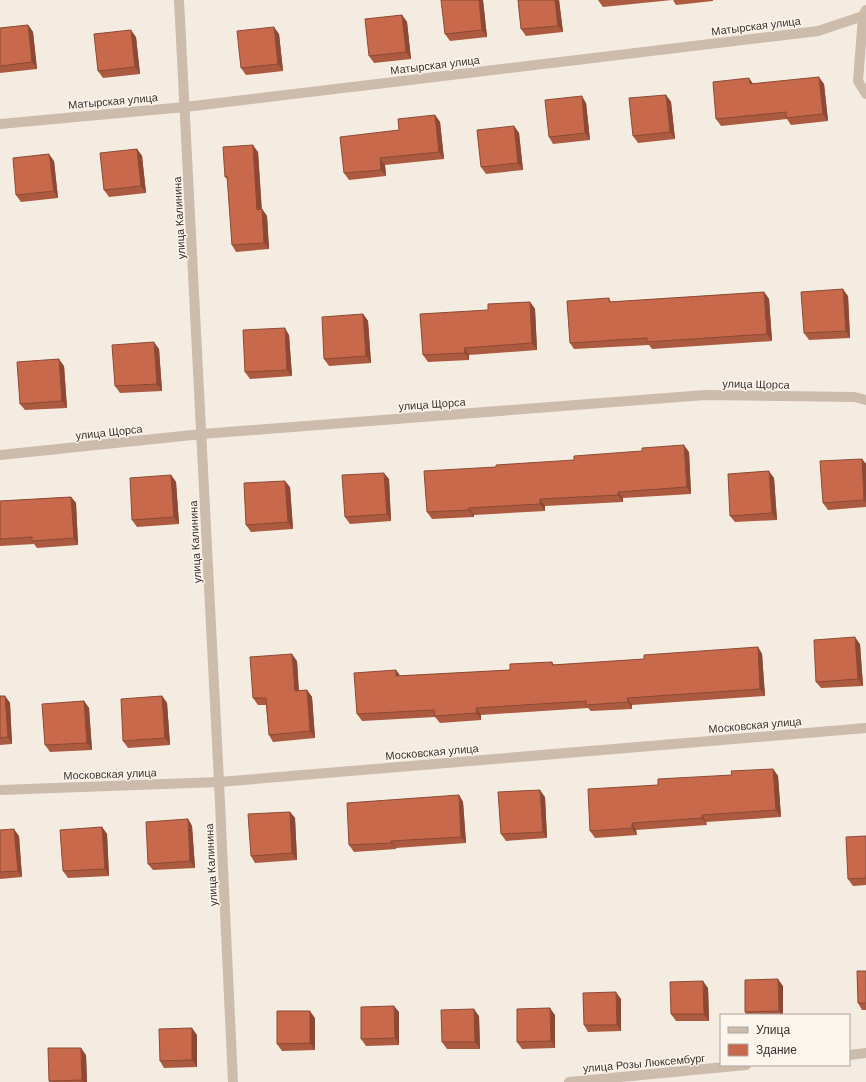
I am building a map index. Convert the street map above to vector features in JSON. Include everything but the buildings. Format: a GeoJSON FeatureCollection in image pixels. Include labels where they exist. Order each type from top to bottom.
{"type":"FeatureCollection","features":[{"type":"Feature","properties":{"kind":"street","name":"улица Калинина"},"geometry":{"type":"LineString","coordinates":[[179,0],[186,107],[233,1082]]}},
{"type":"Feature","properties":{"kind":"street","name":"Матырская улица"},"geometry":{"type":"LineString","coordinates":[[0,124],[186,107],[818,31],[864,13]]}},
{"type":"Feature","properties":{"kind":"street"},"geometry":{"type":"LineString","coordinates":[[864,13],[858,81],[866,94]]}},
{"type":"Feature","properties":{"kind":"street","name":"улица Щорса"},"geometry":{"type":"LineString","coordinates":[[0,455],[202,434],[705,395],[854,397],[866,400]]}},
{"type":"Feature","properties":{"kind":"street","name":"Московская улица"},"geometry":{"type":"LineString","coordinates":[[0,790],[219,782],[866,728]]}},
{"type":"Feature","properties":{"kind":"street"},"geometry":{"type":"LineString","coordinates":[[850,1055],[866,1053]]}},
{"type":"Feature","properties":{"kind":"street","name":"улица Розы Люксембург"},"geometry":{"type":"LineString","coordinates":[[569,1082],[736,1066]]}}]}
